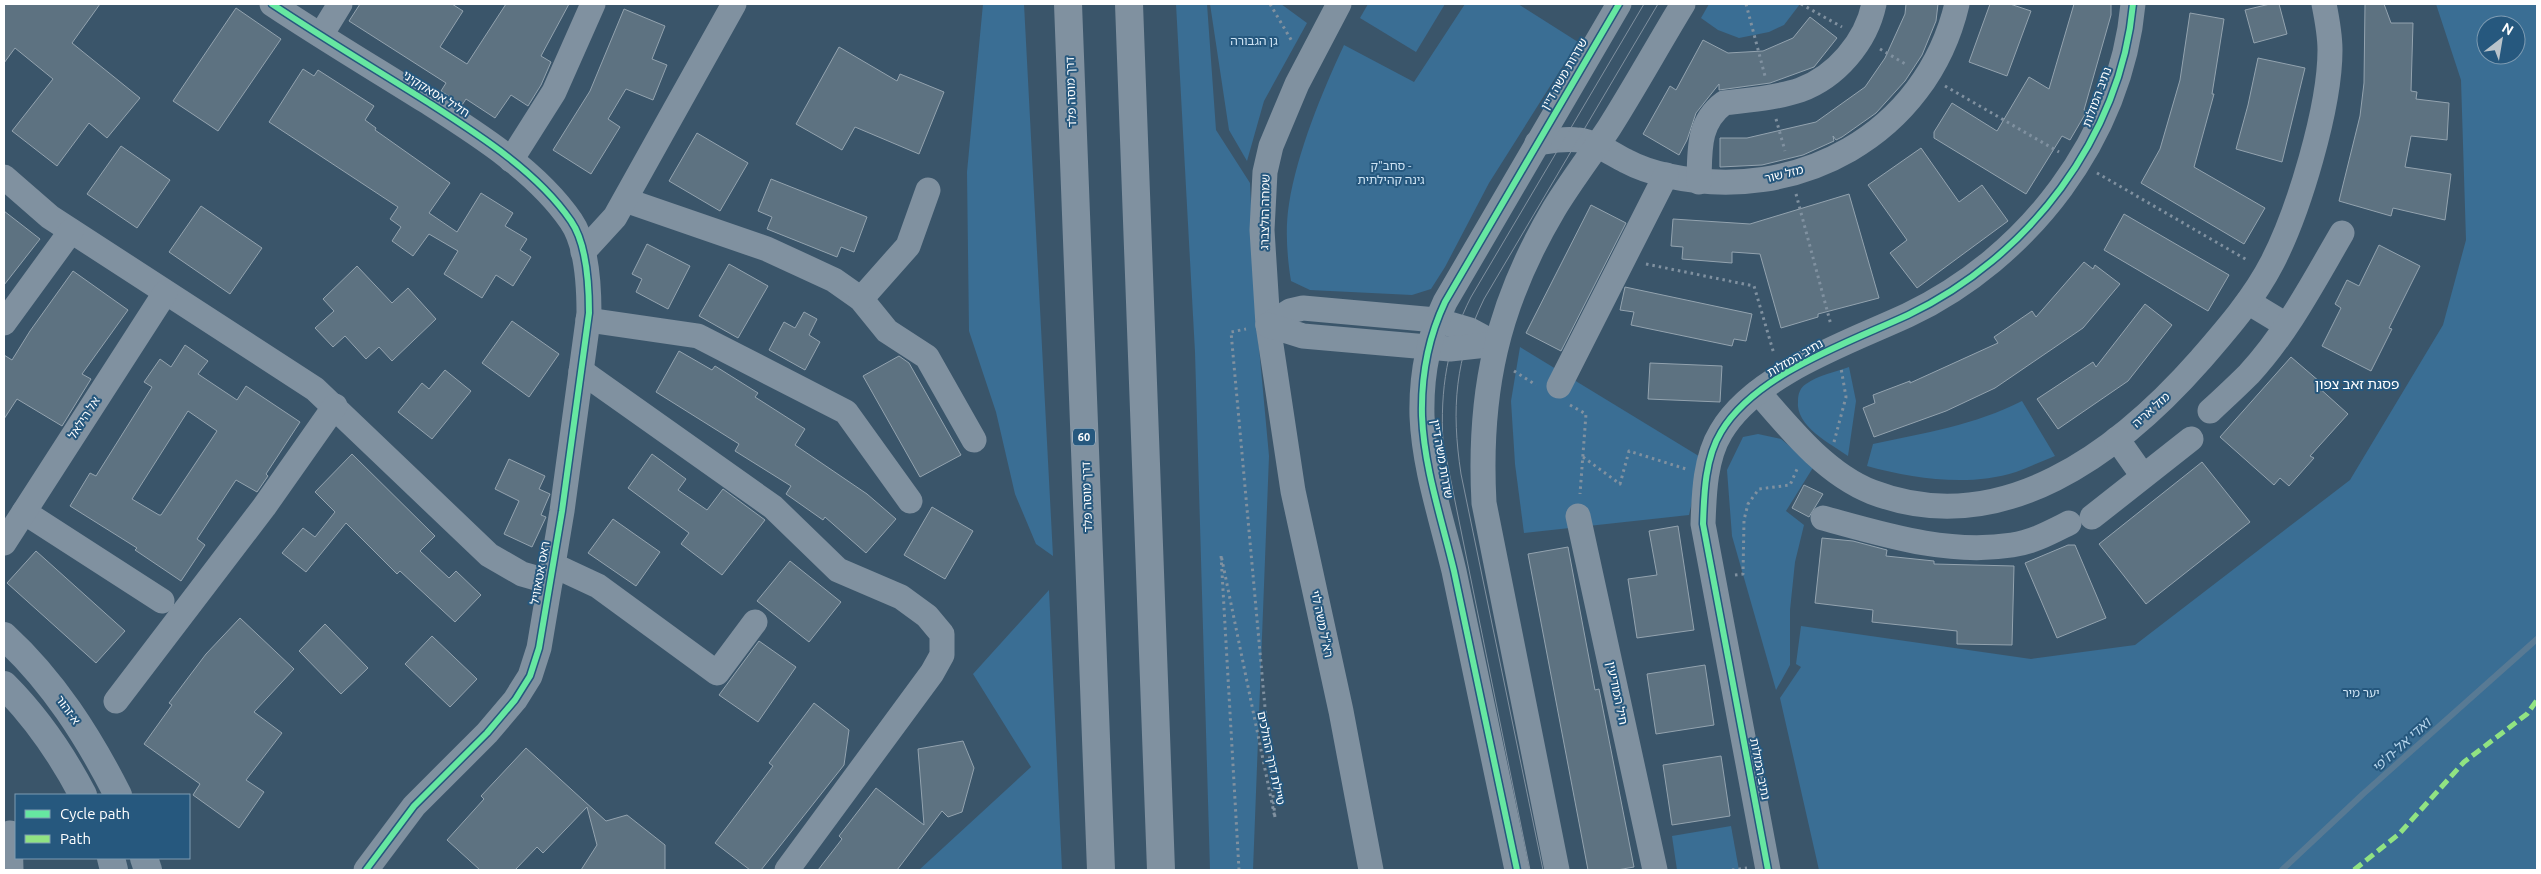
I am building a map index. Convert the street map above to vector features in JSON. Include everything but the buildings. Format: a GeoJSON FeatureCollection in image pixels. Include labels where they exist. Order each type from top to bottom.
{"type":"FeatureCollection","features":[{"type":"Feature","properties":{"kind":"highway","name":"דרך מוסה פלד"},"geometry":{"type":"LineString","coordinates":[[1068,4],[1101,870]]}},
{"type":"Feature","properties":{"kind":"highway"},"geometry":{"type":"LineString","coordinates":[[1128,4],[1161,870]]}},
{"type":"Feature","properties":{"kind":"main road","name":"א-זהור"},"geometry":{"type":"LineString","coordinates":[[4,636],[26,655],[85,734],[117,794]]}},
{"type":"Feature","properties":{"kind":"main road"},"geometry":{"type":"LineString","coordinates":[[4,686],[20,701],[66,761],[82,794]]}},
{"type":"Feature","properties":{"kind":"street","name":"חליל אסאקקיני"},"geometry":{"type":"LineString","coordinates":[[272,4],[478,134],[511,160],[550,196],[572,222]]}},
{"type":"Feature","properties":{"kind":"street"},"geometry":{"type":"LineString","coordinates":[[322,35],[340,4]]}},
{"type":"Feature","properties":{"kind":"street"},"geometry":{"type":"LineString","coordinates":[[511,160],[554,92],[593,4]]}},
{"type":"Feature","properties":{"kind":"street"},"geometry":{"type":"LineString","coordinates":[[583,252],[615,217],[734,4]]}},
{"type":"Feature","properties":{"kind":"street","name":"שמחה הולצברג"},"geometry":{"type":"LineString","coordinates":[[1275,376],[1268,325],[1262,230],[1265,172],[1281,121],[1339,4]]}},
{"type":"Feature","properties":{"kind":"street","name":"שדרות משה דיין"},"geometry":{"type":"LineString","coordinates":[[1517,870],[1424,439],[1423,399],[1428,347],[1436,320],[1619,4]]}},
{"type":"Feature","properties":{"kind":"street"},"geometry":{"type":"LineString","coordinates":[[1557,870],[1484,503],[1482,463],[1484,425],[1494,351],[1513,292],[1531,251],[1553,210],[1597,145],[1683,4]]}},
{"type":"Feature","properties":{"kind":"street"},"geometry":{"type":"LineString","coordinates":[[1699,182],[1700,137],[1706,120],[1714,110],[1724,103],[1799,90],[1820,80],[1836,68],[1860,38],[1874,4]]}},
{"type":"Feature","properties":{"kind":"street","name":"מזל שור"},"geometry":{"type":"LineString","coordinates":[[1537,143],[1565,139],[1597,145],[1628,162],[1666,175],[1699,182],[1720,184],[1756,181],[1791,174],[1829,161],[1886,126],[1904,107],[1928,76],[1944,48],[1957,4]]}},
{"type":"Feature","properties":{"kind":"street","name":"נתיב המזלות"},"geometry":{"type":"LineString","coordinates":[[1768,870],[1703,524],[1707,476],[1721,432],[1735,413],[1758,392],[1781,377],[1837,347],[1910,314],[1953,290],[1992,260],[2027,228],[2054,198],[2101,125],[2126,46],[2133,4]]}},
{"type":"Feature","properties":{"kind":"street","name":"מזל אריה"},"geometry":{"type":"LineString","coordinates":[[1758,392],[1807,446],[1829,465],[1848,479],[1880,494],[1899,500],[1931,505],[1971,505],[2013,497],[2076,468],[2145,417],[2180,382],[2248,302],[2267,272],[2292,214],[2309,162],[2325,97],[2330,50],[2326,12]]}},
{"type":"Feature","properties":{"kind":"street"},"geometry":{"type":"LineString","coordinates":[[1553,391],[1666,175]]}},
{"type":"Feature","properties":{"kind":"street"},"geometry":{"type":"LineString","coordinates":[[4,177],[50,217],[316,389],[373,446],[440,506],[489,555],[522,574],[551,574],[598,586],[717,673],[755,622]]}},
{"type":"Feature","properties":{"kind":"street"},"geometry":{"type":"LineString","coordinates":[[861,299],[908,246],[928,190]]}},
{"type":"Feature","properties":{"kind":"street"},"geometry":{"type":"LineString","coordinates":[[625,200],[767,249],[834,280],[861,299],[887,331],[927,357],[974,440]]}},
{"type":"Feature","properties":{"kind":"street","name":"ראס אטאוויל"},"geometry":{"type":"LineString","coordinates":[[366,870],[414,806],[487,733],[515,700],[530,676],[539,648],[588,320],[589,289],[583,252],[572,222]]}},
{"type":"Feature","properties":{"kind":"street"},"geometry":{"type":"LineString","coordinates":[[4,323],[71,231]]}},
{"type":"Feature","properties":{"kind":"street"},"geometry":{"type":"LineString","coordinates":[[2210,411],[2249,374],[2286,325],[2342,233]]}},
{"type":"Feature","properties":{"kind":"street","name":"אל הילאל"},"geometry":{"type":"LineString","coordinates":[[4,543],[165,293]]}},
{"type":"Feature","properties":{"kind":"street"},"geometry":{"type":"LineString","coordinates":[[2248,302],[2286,325]]}},
{"type":"Feature","properties":{"kind":"street"},"geometry":{"type":"LineString","coordinates":[[1268,325],[1290,311],[1303,308],[1436,320],[1470,330],[1494,351]]}},
{"type":"Feature","properties":{"kind":"street"},"geometry":{"type":"LineString","coordinates":[[588,320],[698,336],[846,412],[910,500]]}},
{"type":"Feature","properties":{"kind":"street"},"geometry":{"type":"LineString","coordinates":[[1268,325],[1304,336],[1494,351]]}},
{"type":"Feature","properties":{"kind":"street"},"geometry":{"type":"LineString","coordinates":[[581,371],[772,507],[838,570],[901,596],[926,616],[942,634],[942,655],[932,673],[787,870]]}},
{"type":"Feature","properties":{"kind":"street","name":"רא\"ל משה לוי"},"geometry":{"type":"LineString","coordinates":[[1275,376],[1293,491],[1341,711],[1371,870]]}},
{"type":"Feature","properties":{"kind":"street"},"geometry":{"type":"LineString","coordinates":[[116,701],[264,507],[335,406]]}},
{"type":"Feature","properties":{"kind":"street"},"geometry":{"type":"LineString","coordinates":[[2117,439],[2144,476]]}},
{"type":"Feature","properties":{"kind":"street"},"geometry":{"type":"LineString","coordinates":[[1823,518],[1900,539],[1978,548],[2014,545],[2038,538],[2081,520],[2144,476],[2191,439]]}},
{"type":"Feature","properties":{"kind":"street"},"geometry":{"type":"LineString","coordinates":[[1953,505],[1955,546]]}},
{"type":"Feature","properties":{"kind":"street"},"geometry":{"type":"LineString","coordinates":[[24,512],[162,601]]}},
{"type":"Feature","properties":{"kind":"street","name":"חיל המודיעין"},"geometry":{"type":"LineString","coordinates":[[1578,516],[1655,870]]}},
{"type":"Feature","properties":{"kind":"street"},"geometry":{"type":"LineString","coordinates":[[10,833],[10,870]]}},
{"type":"Feature","properties":{"kind":"path"},"geometry":{"type":"LineString","coordinates":[[1270,4],[1277,18],[1308,64]]}},
{"type":"Feature","properties":{"kind":"path"},"geometry":{"type":"LineString","coordinates":[[1746,4],[1837,347],[1846,397],[1829,465]]}},
{"type":"Feature","properties":{"kind":"path"},"geometry":{"type":"LineString","coordinates":[[1801,4],[2267,272]]}},
{"type":"Feature","properties":{"kind":"path"},"geometry":{"type":"LineString","coordinates":[[1623,259],[1754,286],[1781,377]]}},
{"type":"Feature","properties":{"kind":"path"},"geometry":{"type":"LineString","coordinates":[[1494,351],[1586,414],[1578,516]]}},
{"type":"Feature","properties":{"kind":"path"},"geometry":{"type":"LineString","coordinates":[[1712,577],[1743,574],[1744,520],[1748,504],[1759,489],[1790,485],[1807,446]]}},
{"type":"Feature","properties":{"kind":"path"},"geometry":{"type":"LineString","coordinates":[[1583,457],[1620,484],[1629,451],[1707,476]]}},
{"type":"Feature","properties":{"kind":"green space"},"geometry":{"type":"Polygon","coordinates":[[[983,4],[1024,4],[1053,556],[1036,544],[1015,494],[996,412],[969,331],[967,172],[983,4]]]}},
{"type":"Feature","properties":{"kind":"green space"},"geometry":{"type":"Polygon","coordinates":[[[1176,4],[1207,4],[1216,130],[1250,183],[1256,315],[1269,456],[1253,870],[1210,870],[1195,352],[1176,4]]]}},
{"type":"Feature","properties":{"kind":"green space","name":"גן הגבורה"},"geometry":{"type":"Polygon","coordinates":[[[1210,4],[1281,4],[1307,23],[1264,101],[1247,161],[1229,130],[1210,4]]]}},
{"type":"Feature","properties":{"kind":"green space"},"geometry":{"type":"Polygon","coordinates":[[[1368,4],[1445,4],[1416,52],[1360,18],[1368,4]]]}},
{"type":"Feature","properties":{"kind":"green space","name":"סחב\"ק - גינה קהילתית"},"geometry":{"type":"Polygon","coordinates":[[[1465,4],[1518,4],[1578,42],[1489,183],[1445,267],[1431,289],[1412,295],[1310,290],[1291,281],[1287,233],[1293,184],[1311,123],[1344,45],[1414,82],[1465,4]]]}},
{"type":"Feature","properties":{"kind":"green space"},"geometry":{"type":"Polygon","coordinates":[[[1709,4],[1800,4],[1784,25],[1769,32],[1739,38],[1718,30],[1701,18],[1709,4]]]}},
{"type":"Feature","properties":{"kind":"green space","name":"יער מיר"},"geometry":{"type":"Polygon","coordinates":[[[2436,4],[2537,4],[2537,870],[1819,870],[1780,698],[1801,667],[1796,664],[1801,626],[2031,659],[2135,645],[2350,480],[2443,325],[2466,240],[2461,80],[2436,4]]]}},
{"type":"Feature","properties":{"kind":"green space"},"geometry":{"type":"Polygon","coordinates":[[[1520,347],[1702,458],[1689,515],[1524,533],[1515,464],[1511,401],[1520,347]]]}},
{"type":"Feature","properties":{"kind":"green space"},"geometry":{"type":"Polygon","coordinates":[[[1849,367],[1856,401],[1848,456],[1824,440],[1808,426],[1799,410],[1798,396],[1802,387],[1811,381],[1849,367]]]}},
{"type":"Feature","properties":{"kind":"green space"},"geometry":{"type":"Polygon","coordinates":[[[2022,401],[2055,456],[2016,472],[1980,479],[1942,480],[1922,478],[1867,466],[1873,444],[1968,422],[2022,401]]]}},
{"type":"Feature","properties":{"kind":"green space"},"geometry":{"type":"Polygon","coordinates":[[[1758,434],[1781,439],[1814,466],[1786,511],[1804,525],[1795,562],[1790,610],[1790,665],[1776,690],[1732,536],[1727,470],[1743,437],[1758,434]]]}},
{"type":"Feature","properties":{"kind":"green space"},"geometry":{"type":"Polygon","coordinates":[[[1049,590],[1062,870],[919,870],[1031,767],[973,674],[1049,590]]]}},
{"type":"Feature","properties":{"kind":"green space"},"geometry":{"type":"Polygon","coordinates":[[[1731,826],[1739,870],[1677,870],[1672,836],[1731,826]]]}},
{"type":"Feature","properties":{"kind":"waterway","name":"ואדי אל-ח'פי"},"geometry":{"type":"LineString","coordinates":[[2282,870],[2363,794],[2537,639]]}},
{"type":"Feature","properties":{"kind":"tram line"},"geometry":{"type":"LineString","coordinates":[[1530,870],[1443,442],[1444,386],[1456,332],[1471,297],[1644,4]]}},
{"type":"Feature","properties":{"kind":"tram line"},"geometry":{"type":"LineString","coordinates":[[1543,870],[1461,474],[1456,427],[1458,384],[1467,342],[1484,299],[1658,4]]}},
{"type":"Feature","properties":{"kind":"marked path"},"geometry":{"type":"LineString","coordinates":[[2354,870],[2399,834],[2464,762],[2527,714],[2537,700]]}},
{"type":"Feature","properties":{"kind":"cycle path"},"geometry":{"type":"LineString","coordinates":[[272,4],[465,126],[523,169],[557,203],[571,221],[581,241],[588,278],[589,313],[562,511],[539,648],[530,676],[515,700],[487,733],[414,806],[366,870]]}},
{"type":"Feature","properties":{"kind":"cycle path"},"geometry":{"type":"LineString","coordinates":[[1517,870],[1454,571],[1426,455],[1422,416],[1424,372],[1434,329],[1445,302],[1619,4]]}},
{"type":"Feature","properties":{"kind":"cycle path"},"geometry":{"type":"LineString","coordinates":[[1768,870],[1703,524],[1706,476],[1716,442],[1736,411],[1756,393],[1805,362],[1908,315],[1952,291],[1992,261],[2029,227],[2061,188],[2088,146],[2110,101],[2125,53],[2133,4]]}},
{"type":"Feature","properties":{"kind":"district","name":"פסגת זאב צפון"},"geometry":{"type":"Point","coordinates":[2357,384]}}]}
